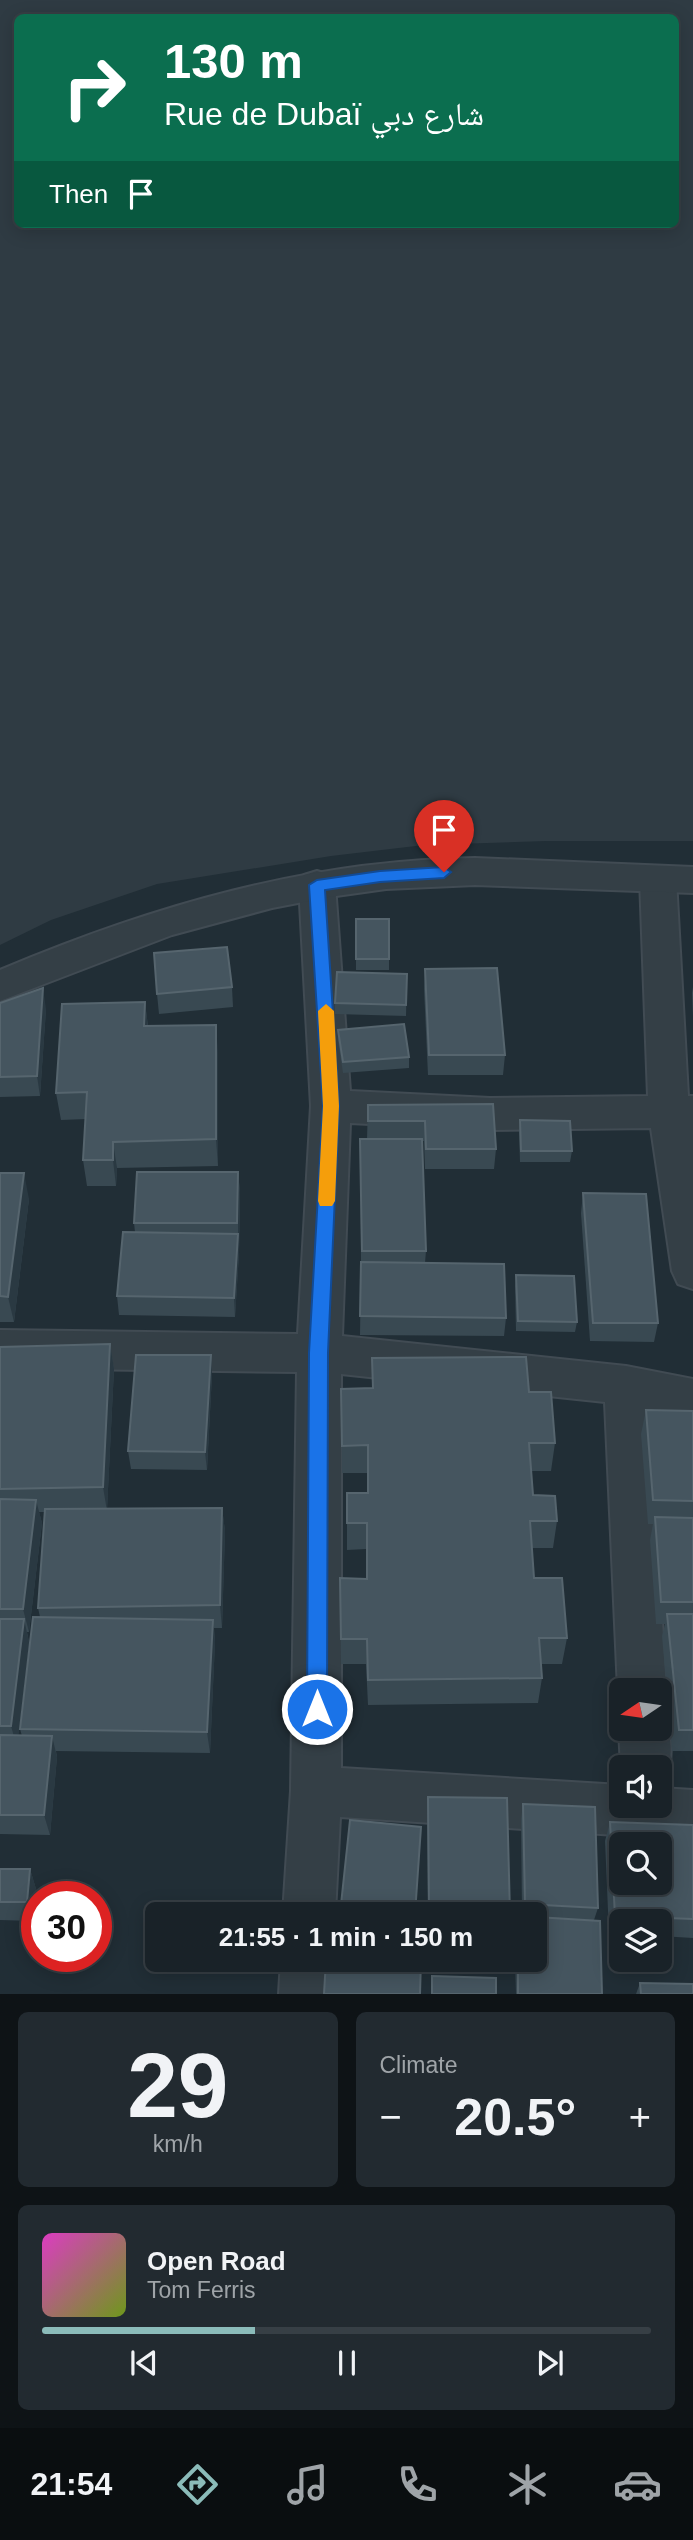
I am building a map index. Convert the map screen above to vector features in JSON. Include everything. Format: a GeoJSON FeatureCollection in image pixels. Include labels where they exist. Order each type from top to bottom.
{"type":"FeatureCollection","features":[{"type":"Feature","properties":{"kind":"street"},"geometry":{"type":"LineString","coordinates":[[0,986],[77,952],[156,924],[236,902],[317,885],[444,872],[676,879],[681,1111],[693,1271]]}},
{"type":"Feature","properties":{"kind":"street"},"geometry":{"type":"LineString","coordinates":[[310,1902],[316,1791],[318,1353],[331,1106],[317,885]]}},
{"type":"Feature","properties":{"kind":"street"},"geometry":{"type":"LineString","coordinates":[[331,1106],[490,1114],[681,1111]]}},
{"type":"Feature","properties":{"kind":"street"},"geometry":{"type":"LineString","coordinates":[[0,1349],[318,1353],[626,1385],[693,1399]]}},
{"type":"Feature","properties":{"kind":"street"},"geometry":{"type":"LineString","coordinates":[[626,1385],[641,1678]]}},
{"type":"Feature","properties":{"kind":"street"},"geometry":{"type":"LineString","coordinates":[[316,1791],[609,1799]]}},
{"type":"Feature","properties":{"kind":"street"},"geometry":{"type":"LineString","coordinates":[[305,1994],[306,1972]]}},
{"type":"Feature","properties":{"kind":"shaded area"},"geometry":{"type":"Polygon","coordinates":[[[0,0],[693,0],[693,841],[546,841],[424,845],[331,856],[157,884],[51,920],[0,945],[0,0]]]}},
{"type":"Feature","properties":{"kind":"building"},"geometry":{"type":"Polygon","coordinates":[[[356,919],[389,919],[389,959],[356,959],[356,919]]]}},
{"type":"Feature","properties":{"kind":"building"},"geometry":{"type":"Polygon","coordinates":[[[227,947],[232,987],[157,994],[154,953],[227,947]]]}},
{"type":"Feature","properties":{"kind":"building"},"geometry":{"type":"Polygon","coordinates":[[[497,968],[505,1055],[429,1055],[425,969],[497,968]]]}},
{"type":"Feature","properties":{"kind":"building"},"geometry":{"type":"Polygon","coordinates":[[[337,972],[407,974],[406,1005],[335,1003],[337,972]]]}},
{"type":"Feature","properties":{"kind":"building"},"geometry":{"type":"Polygon","coordinates":[[[43,988],[37,1076],[0,1077],[0,1003],[43,988]]]}},
{"type":"Feature","properties":{"kind":"building"},"geometry":{"type":"Polygon","coordinates":[[[145,1002],[144,1026],[216,1025],[216,1139],[113,1142],[113,1160],[83,1160],[87,1092],[56,1093],[62,1004],[145,1002]]]}},
{"type":"Feature","properties":{"kind":"building"},"geometry":{"type":"Polygon","coordinates":[[[404,1024],[409,1057],[343,1062],[338,1030],[404,1024]]]}},
{"type":"Feature","properties":{"kind":"building"},"geometry":{"type":"Polygon","coordinates":[[[493,1104],[496,1149],[426,1149],[425,1121],[368,1121],[368,1105],[493,1104]]]}},
{"type":"Feature","properties":{"kind":"building"},"geometry":{"type":"Polygon","coordinates":[[[520,1120],[570,1121],[572,1151],[521,1151],[520,1120]]]}},
{"type":"Feature","properties":{"kind":"building"},"geometry":{"type":"Polygon","coordinates":[[[360,1139],[422,1139],[426,1251],[362,1251],[360,1139]]]}},
{"type":"Feature","properties":{"kind":"building"},"geometry":{"type":"Polygon","coordinates":[[[137,1172],[238,1172],[237,1223],[134,1223],[137,1172]]]}},
{"type":"Feature","properties":{"kind":"building"},"geometry":{"type":"Polygon","coordinates":[[[0,1173],[24,1173],[8,1297],[0,1296],[0,1173]]]}},
{"type":"Feature","properties":{"kind":"building"},"geometry":{"type":"Polygon","coordinates":[[[583,1193],[646,1194],[658,1323],[593,1323],[583,1193]]]}},
{"type":"Feature","properties":{"kind":"building"},"geometry":{"type":"Polygon","coordinates":[[[123,1232],[238,1234],[234,1298],[117,1296],[123,1232]]]}},
{"type":"Feature","properties":{"kind":"building"},"geometry":{"type":"Polygon","coordinates":[[[361,1262],[504,1264],[506,1318],[360,1316],[361,1262]]]}},
{"type":"Feature","properties":{"kind":"building"},"geometry":{"type":"Polygon","coordinates":[[[516,1275],[574,1276],[577,1322],[518,1321],[516,1275]]]}},
{"type":"Feature","properties":{"kind":"building"},"geometry":{"type":"Polygon","coordinates":[[[110,1344],[103,1487],[0,1489],[0,1347],[110,1344]]]}},
{"type":"Feature","properties":{"kind":"building"},"geometry":{"type":"Polygon","coordinates":[[[136,1355],[211,1355],[205,1452],[128,1451],[136,1355]]]}},
{"type":"Feature","properties":{"kind":"building"},"geometry":{"type":"Polygon","coordinates":[[[526,1357],[529,1392],[551,1392],[555,1443],[529,1443],[533,1495],[555,1496],[557,1521],[530,1521],[534,1578],[562,1578],[567,1638],[539,1638],[542,1678],[368,1680],[367,1639],[341,1639],[340,1578],[367,1579],[367,1523],[347,1523],[347,1493],[368,1493],[368,1445],[342,1446],[341,1389],[373,1388],[372,1358],[526,1357]]]}},
{"type":"Feature","properties":{"kind":"building"},"geometry":{"type":"Polygon","coordinates":[[[646,1410],[693,1411],[693,1501],[653,1500],[646,1410]]]}},
{"type":"Feature","properties":{"kind":"building"},"geometry":{"type":"Polygon","coordinates":[[[0,1499],[36,1500],[23,1609],[0,1609],[0,1499]]]}},
{"type":"Feature","properties":{"kind":"building"},"geometry":{"type":"Polygon","coordinates":[[[222,1508],[220,1605],[38,1608],[45,1509],[222,1508]]]}},
{"type":"Feature","properties":{"kind":"building"},"geometry":{"type":"Polygon","coordinates":[[[655,1517],[693,1518],[693,1602],[661,1602],[655,1517]]]}},
{"type":"Feature","properties":{"kind":"building"},"geometry":{"type":"Polygon","coordinates":[[[667,1614],[693,1614],[693,1730],[679,1730],[667,1614]]]}},
{"type":"Feature","properties":{"kind":"building"},"geometry":{"type":"Polygon","coordinates":[[[33,1617],[213,1620],[207,1732],[20,1729],[33,1617]]]}},
{"type":"Feature","properties":{"kind":"building"},"geometry":{"type":"Polygon","coordinates":[[[0,1619],[24,1619],[11,1726],[0,1726],[0,1619]]]}},
{"type":"Feature","properties":{"kind":"building"},"geometry":{"type":"Polygon","coordinates":[[[0,1735],[52,1736],[44,1815],[0,1815],[0,1735]]]}},
{"type":"Feature","properties":{"kind":"building"},"geometry":{"type":"Polygon","coordinates":[[[428,1797],[507,1798],[510,1902],[429,1902],[428,1797]]]}},
{"type":"Feature","properties":{"kind":"building"},"geometry":{"type":"Polygon","coordinates":[[[523,1804],[595,1807],[598,1908],[525,1902],[523,1804]]]}},
{"type":"Feature","properties":{"kind":"building"},"geometry":{"type":"Polygon","coordinates":[[[350,1820],[421,1827],[416,1902],[341,1902],[350,1820]]]}},
{"type":"Feature","properties":{"kind":"building"},"geometry":{"type":"Polygon","coordinates":[[[610,1822],[693,1825],[693,1919],[672,1918],[672,1909],[615,1909],[614,1895],[672,1895],[672,1832],[611,1832],[610,1822]]]}},
{"type":"Feature","properties":{"kind":"building"},"geometry":{"type":"Polygon","coordinates":[[[0,1869],[30,1869],[29,1881],[21,1881],[21,1902],[0,1902],[0,1869]]]}},
{"type":"Feature","properties":{"kind":"building"},"geometry":{"type":"Polygon","coordinates":[[[547,1918],[600,1921],[602,1994],[518,1994],[518,1972],[547,1972],[547,1918]]]}},
{"type":"Feature","properties":{"kind":"building"},"geometry":{"type":"Polygon","coordinates":[[[325,1972],[421,1972],[420,1994],[324,1994],[325,1972]]]}},
{"type":"Feature","properties":{"kind":"building"},"geometry":{"type":"Polygon","coordinates":[[[432,1976],[496,1978],[496,1994],[432,1994],[432,1976]]]}},
{"type":"Feature","properties":{"kind":"building"},"geometry":{"type":"Polygon","coordinates":[[[640,1983],[693,1984],[693,1994],[641,1994],[640,1983]]]}},
{"type":"Feature","properties":{"kind":"slow traffic"},"geometry":{"type":"LineString","coordinates":[[326,1011],[331,1106],[326,1201]]}},
{"type":"Feature","properties":{"kind":"route"},"geometry":{"type":"LineString","coordinates":[[317,1709],[318,1353],[331,1106],[317,885],[444,872]]}}]}
